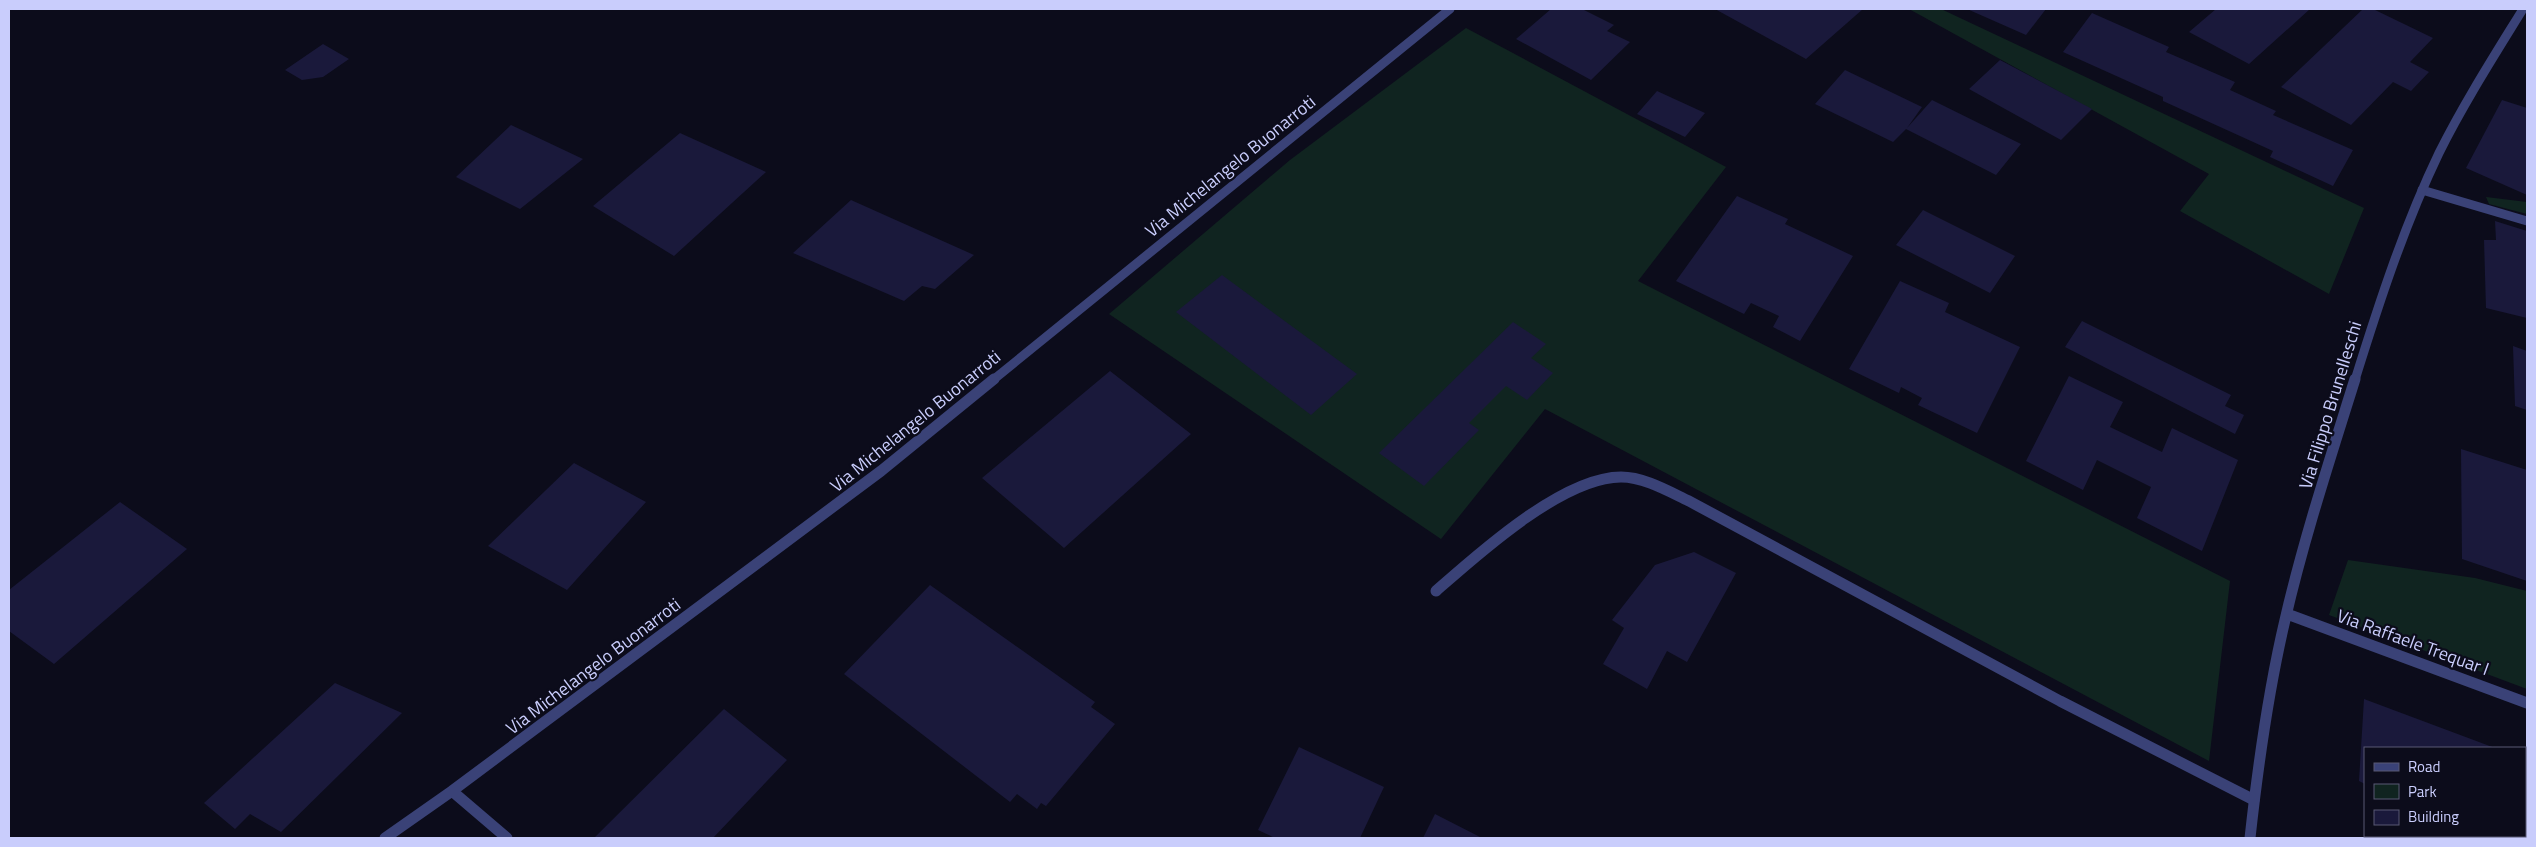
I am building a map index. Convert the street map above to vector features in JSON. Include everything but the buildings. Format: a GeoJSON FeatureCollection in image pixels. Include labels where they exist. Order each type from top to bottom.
{"type":"FeatureCollection","features":[{"type":"Feature","properties":{"kind":"street","name":"Via Michelangelo Buonarroti"},"geometry":{"type":"LineString","coordinates":[[385,838],[452,791],[881,471],[1450,9]]}},
{"type":"Feature","properties":{"kind":"street","name":"Via Filippo Brunelleschi"},"geometry":{"type":"LineString","coordinates":[[2250,838],[2271,689],[2286,614],[2310,523],[2379,299],[2422,190],[2473,90],[2523,9]]}},
{"type":"Feature","properties":{"kind":"street"},"geometry":{"type":"LineString","coordinates":[[2422,190],[2527,221]]}},
{"type":"Feature","properties":{"kind":"street"},"geometry":{"type":"LineString","coordinates":[[1436,591],[1507,533],[1566,492],[1586,483],[1604,478],[1624,477],[1639,480],[1669,492],[1814,567],[2104,724],[2254,800]]}},
{"type":"Feature","properties":{"kind":"street","name":"Via Raffaele Trequar I"},"geometry":{"type":"LineString","coordinates":[[2286,614],[2527,703]]}},
{"type":"Feature","properties":{"kind":"street"},"geometry":{"type":"LineString","coordinates":[[452,791],[507,838]]}},
{"type":"Feature","properties":{"kind":"green space"},"geometry":{"type":"Polygon","coordinates":[[[1909,9],[1941,9],[2364,208],[2329,294],[2180,211],[2209,174],[1909,9]]]}},
{"type":"Feature","properties":{"kind":"green space"},"geometry":{"type":"Polygon","coordinates":[[[1466,28],[1726,167],[1638,281],[2230,581],[2209,761],[1545,409],[1441,539],[1109,314],[1290,160],[1466,28]]]}},
{"type":"Feature","properties":{"kind":"green space"},"geometry":{"type":"Polygon","coordinates":[[[2486,197],[2527,202],[2527,214],[2489,204],[2486,197]]]}},
{"type":"Feature","properties":{"kind":"green space"},"geometry":{"type":"Polygon","coordinates":[[[2348,560],[2475,578],[2527,591],[2527,689],[2329,615],[2348,560]]]}}]}
